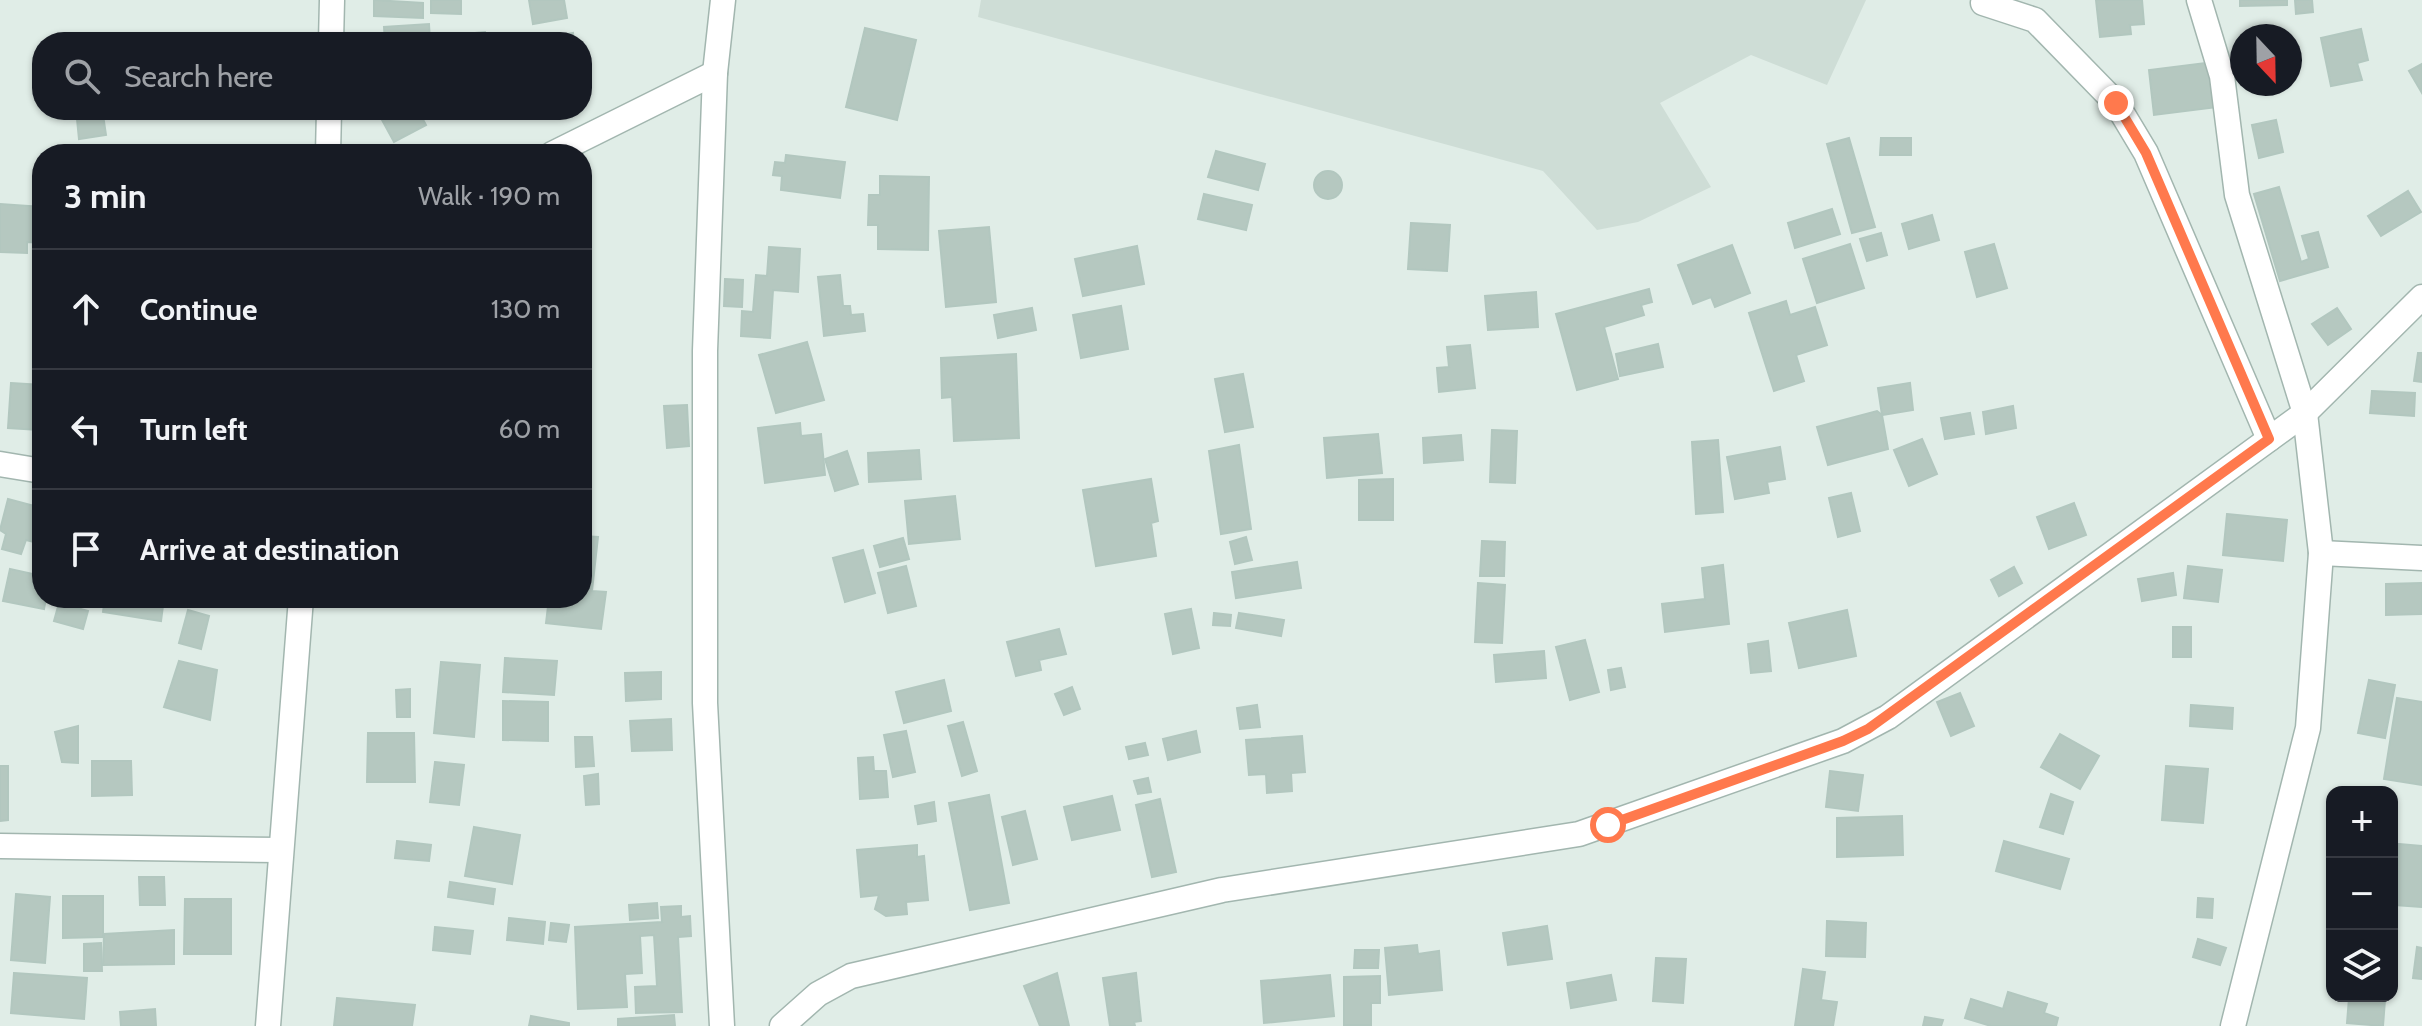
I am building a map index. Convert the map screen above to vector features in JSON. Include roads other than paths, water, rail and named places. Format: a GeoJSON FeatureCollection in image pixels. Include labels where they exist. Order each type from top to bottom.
{"type":"FeatureCollection","features":[{"type":"Feature","properties":{"kind":"street"},"geometry":{"type":"LineString","coordinates":[[331,32],[332,0]]}},
{"type":"Feature","properties":{"kind":"street"},"geometry":{"type":"LineString","coordinates":[[722,1026],[705,703],[705,351],[715,73],[723,0]]}},
{"type":"Feature","properties":{"kind":"street"},"geometry":{"type":"LineString","coordinates":[[2199,0],[2222,76],[2237,195],[2305,413],[2321,553],[2308,728],[2233,1026]]}},
{"type":"Feature","properties":{"kind":"street"},"geometry":{"type":"LineString","coordinates":[[1983,3],[2035,20],[2116,103],[2146,153],[2269,439]]}},
{"type":"Feature","properties":{"kind":"street"},"geometry":{"type":"LineString","coordinates":[[572,144],[715,73]]}},
{"type":"Feature","properties":{"kind":"street"},"geometry":{"type":"LineString","coordinates":[[328,144],[329,120]]}},
{"type":"Feature","properties":{"kind":"street"},"geometry":{"type":"LineString","coordinates":[[782,1026],[818,994],[851,976],[1222,890],[1579,834],[1843,741],[1888,717],[2305,413],[2422,297]]}},
{"type":"Feature","properties":{"kind":"street"},"geometry":{"type":"LineString","coordinates":[[0,464],[32,469]]}},
{"type":"Feature","properties":{"kind":"street"},"geometry":{"type":"LineString","coordinates":[[2321,553],[2422,558]]}},
{"type":"Feature","properties":{"kind":"street"},"geometry":{"type":"LineString","coordinates":[[268,1026],[300,608]]}},
{"type":"Feature","properties":{"kind":"street"},"geometry":{"type":"LineString","coordinates":[[0,846],[280,850]]}}]}
